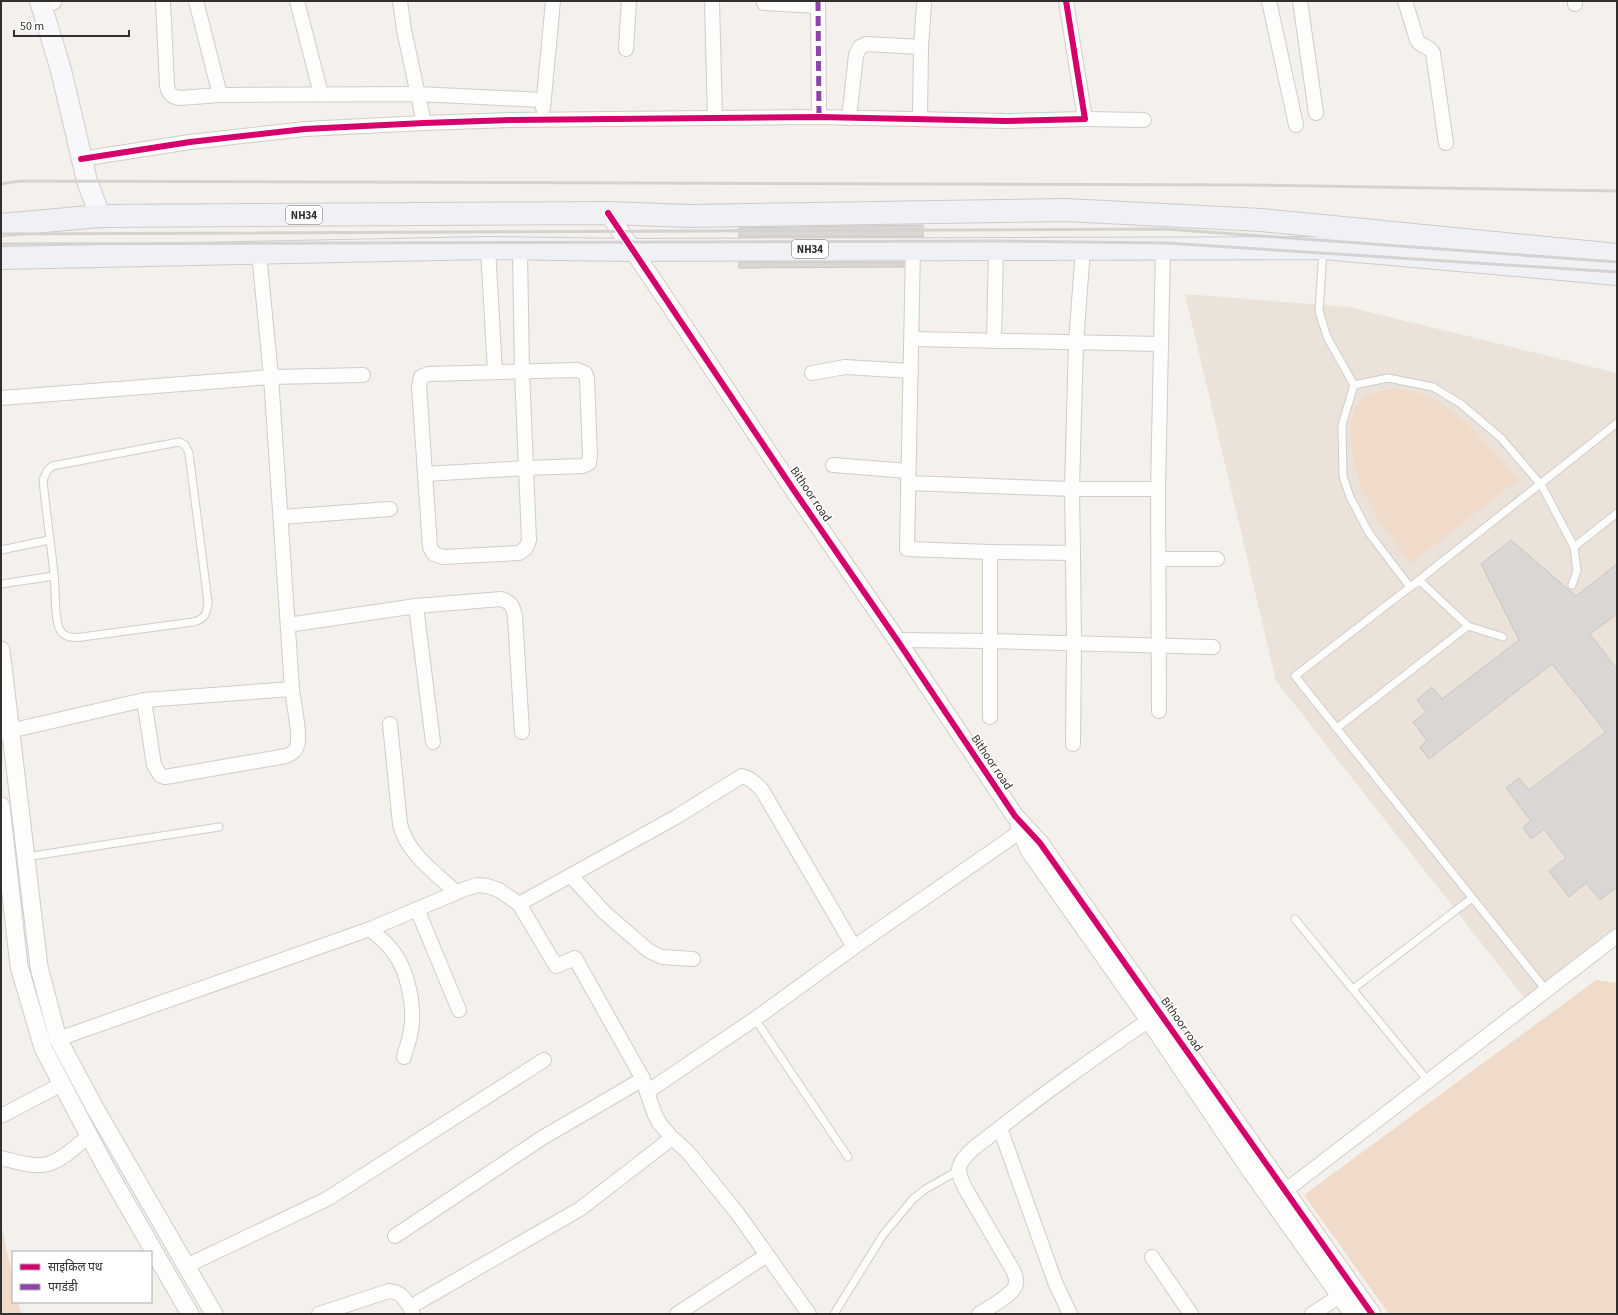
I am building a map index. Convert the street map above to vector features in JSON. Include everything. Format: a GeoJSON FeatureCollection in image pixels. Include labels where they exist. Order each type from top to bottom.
{"type":"FeatureCollection","features":[{"type":"Feature","properties":{"kind":"highway","name":"NH34"},"geometry":{"type":"LineString","coordinates":[[1,225],[100,216],[608,213],[690,216],[1066,210],[1261,220],[1324,238],[1617,274]]}},
{"type":"Feature","properties":{"kind":"highway","name":"NH34"},"geometry":{"type":"LineString","coordinates":[[1,258],[488,248],[632,250],[1163,248],[1324,238],[1617,255]]}},
{"type":"Feature","properties":{"kind":"main road"},"geometry":{"type":"LineString","coordinates":[[45,2],[81,159],[87,181],[100,216]]}},
{"type":"Feature","properties":{"kind":"street"},"geometry":{"type":"LineString","coordinates":[[163,1],[168,92],[171,96],[180,98],[220,95],[418,94],[544,100]]}},
{"type":"Feature","properties":{"kind":"street"},"geometry":{"type":"LineString","coordinates":[[196,1],[220,95]]}},
{"type":"Feature","properties":{"kind":"street"},"geometry":{"type":"LineString","coordinates":[[297,1],[322,94]]}},
{"type":"Feature","properties":{"kind":"street"},"geometry":{"type":"LineString","coordinates":[[400,1],[404,30],[424,123]]}},
{"type":"Feature","properties":{"kind":"street"},"geometry":{"type":"LineString","coordinates":[[542,120],[553,1]]}},
{"type":"Feature","properties":{"kind":"street"},"geometry":{"type":"LineString","coordinates":[[626,49],[629,1]]}},
{"type":"Feature","properties":{"kind":"street"},"geometry":{"type":"LineString","coordinates":[[712,1],[715,118]]}},
{"type":"Feature","properties":{"kind":"street"},"geometry":{"type":"LineString","coordinates":[[1066,1],[1085,119]]}},
{"type":"Feature","properties":{"kind":"street"},"geometry":{"type":"LineString","coordinates":[[1269,1],[1296,125]]}},
{"type":"Feature","properties":{"kind":"street"},"geometry":{"type":"LineString","coordinates":[[1300,1],[1316,113]]}},
{"type":"Feature","properties":{"kind":"street"},"geometry":{"type":"LineString","coordinates":[[1405,1],[1417,40],[1421,44],[1431,49],[1433,53],[1446,143]]}},
{"type":"Feature","properties":{"kind":"street"},"geometry":{"type":"LineString","coordinates":[[764,3],[818,4],[819,117]]}},
{"type":"Feature","properties":{"kind":"street"},"geometry":{"type":"LineString","coordinates":[[920,119],[921,48],[924,5]]}},
{"type":"Feature","properties":{"kind":"street"},"geometry":{"type":"LineString","coordinates":[[849,118],[856,54],[860,47],[866,44],[921,48]]}},
{"type":"Feature","properties":{"kind":"street"},"geometry":{"type":"LineString","coordinates":[[81,159],[190,142],[305,129],[424,123],[542,120],[819,117],[1006,121],[1085,119],[1144,120]]}},
{"type":"Feature","properties":{"kind":"street","name":"Bithoor road"},"geometry":{"type":"LineString","coordinates":[[608,213],[898,640],[1018,823],[1040,842],[1372,1314]]}},
{"type":"Feature","properties":{"kind":"street"},"geometry":{"type":"LineString","coordinates":[[488,248],[495,372]]}},
{"type":"Feature","properties":{"kind":"street"},"geometry":{"type":"LineString","coordinates":[[1159,711],[1158,489],[1163,248]]}},
{"type":"Feature","properties":{"kind":"street"},"geometry":{"type":"LineString","coordinates":[[424,474],[527,468],[583,466],[589,463],[587,378],[584,373],[577,370],[522,371],[428,374],[421,377],[419,386],[424,474],[430,547],[434,554],[443,557],[518,553],[526,548],[529,540],[527,468],[522,371],[520,249]]}},
{"type":"Feature","properties":{"kind":"street"},"geometry":{"type":"LineString","coordinates":[[913,249],[907,549],[1072,553]]}},
{"type":"Feature","properties":{"kind":"street"},"geometry":{"type":"LineString","coordinates":[[994,341],[996,249]]}},
{"type":"Feature","properties":{"kind":"street"},"geometry":{"type":"LineString","coordinates":[[1073,744],[1074,644],[1072,489],[1076,342],[1083,249]]}},
{"type":"Feature","properties":{"kind":"street"},"geometry":{"type":"LineString","coordinates":[[144,700],[156,770],[160,775],[169,778],[286,756],[295,751],[298,743],[292,688],[271,377],[259,253]]}},
{"type":"Feature","properties":{"kind":"street"},"geometry":{"type":"LineString","coordinates":[[912,339],[1161,344]]}},
{"type":"Feature","properties":{"kind":"street"},"geometry":{"type":"LineString","coordinates":[[812,373],[845,367],[911,371]]}},
{"type":"Feature","properties":{"kind":"street"},"geometry":{"type":"LineString","coordinates":[[1,398],[271,377],[363,375]]}},
{"type":"Feature","properties":{"kind":"street"},"geometry":{"type":"LineString","coordinates":[[833,465],[908,477],[1072,489],[1158,489]]}},
{"type":"Feature","properties":{"kind":"street"},"geometry":{"type":"LineString","coordinates":[[280,517],[390,509]]}},
{"type":"Feature","properties":{"kind":"street"},"geometry":{"type":"LineString","coordinates":[[990,552],[990,717]]}},
{"type":"Feature","properties":{"kind":"street"},"geometry":{"type":"LineString","coordinates":[[1159,559],[1217,559]]}},
{"type":"Feature","properties":{"kind":"street"},"geometry":{"type":"LineString","coordinates":[[288,625],[416,606],[501,598],[511,603],[515,616],[522,732]]}},
{"type":"Feature","properties":{"kind":"street"},"geometry":{"type":"LineString","coordinates":[[416,606],[433,742]]}},
{"type":"Feature","properties":{"kind":"street"},"geometry":{"type":"LineString","coordinates":[[898,640],[989,640],[1159,647],[1213,647]]}},
{"type":"Feature","properties":{"kind":"street"},"geometry":{"type":"LineString","coordinates":[[1,650],[6,732],[26,857],[39,967],[58,1039],[95,1108],[214,1314]]}},
{"type":"Feature","properties":{"kind":"street"},"geometry":{"type":"LineString","coordinates":[[6,732],[144,700],[292,688]]}},
{"type":"Feature","properties":{"kind":"street"},"geometry":{"type":"LineString","coordinates":[[390,724],[402,834],[410,847],[456,892]]}},
{"type":"Feature","properties":{"kind":"street"},"geometry":{"type":"LineString","coordinates":[[519,904],[676,817],[742,776],[755,782],[762,790],[854,947]]}},
{"type":"Feature","properties":{"kind":"street"},"geometry":{"type":"LineString","coordinates":[[1,806],[19,966],[43,1048],[90,1136],[190,1314]]}},
{"type":"Feature","properties":{"kind":"street"},"geometry":{"type":"LineString","coordinates":[[395,1236],[542,1138],[645,1085],[755,1019],[854,947],[1018,823],[1029,850],[1149,1020],[1248,1167],[1353,1314]]}},
{"type":"Feature","properties":{"kind":"street"},"geometry":{"type":"LineString","coordinates":[[570,876],[605,913],[650,951],[662,957],[692,959]]}},
{"type":"Feature","properties":{"kind":"street"},"geometry":{"type":"LineString","coordinates":[[58,1039],[370,928],[456,892],[477,886],[487,886],[499,890],[519,904],[556,966],[575,958],[645,1085],[655,1115],[660,1124],[687,1152],[733,1209],[809,1314]]}},
{"type":"Feature","properties":{"kind":"street"},"geometry":{"type":"LineString","coordinates":[[417,909],[459,1010]]}},
{"type":"Feature","properties":{"kind":"street"},"geometry":{"type":"LineString","coordinates":[[370,928],[393,952],[400,962],[404,974],[410,998],[412,1016],[411,1031],[404,1057]]}},
{"type":"Feature","properties":{"kind":"street"},"geometry":{"type":"LineString","coordinates":[[1286,1191],[1617,936]]}},
{"type":"Feature","properties":{"kind":"street"},"geometry":{"type":"LineString","coordinates":[[979,1314],[1008,1295],[1016,1284],[1016,1278],[1014,1272],[965,1188],[959,1170],[965,1157],[1031,1103],[1149,1020]]}},
{"type":"Feature","properties":{"kind":"street"},"geometry":{"type":"LineString","coordinates":[[186,1266],[327,1198],[544,1060]]}},
{"type":"Feature","properties":{"kind":"street"},"geometry":{"type":"LineString","coordinates":[[1,1116],[62,1084]]}},
{"type":"Feature","properties":{"kind":"street"},"geometry":{"type":"LineString","coordinates":[[1000,1128],[1055,1282],[1070,1314]]}},
{"type":"Feature","properties":{"kind":"street"},"geometry":{"type":"LineString","coordinates":[[1,1158],[39,1165],[47,1164],[58,1160],[90,1136]]}},
{"type":"Feature","properties":{"kind":"street"},"geometry":{"type":"LineString","coordinates":[[319,1314],[390,1291],[398,1292],[403,1296],[411,1310],[580,1209],[672,1138]]}},
{"type":"Feature","properties":{"kind":"street"},"geometry":{"type":"LineString","coordinates":[[677,1314],[767,1255]]}},
{"type":"Feature","properties":{"kind":"street"},"geometry":{"type":"LineString","coordinates":[[1152,1257],[1191,1314]]}},
{"type":"Feature","properties":{"kind":"street"},"geometry":{"type":"LineString","coordinates":[[1312,1314],[1340,1296]]}},
{"type":"Feature","properties":{"kind":"lane"},"geometry":{"type":"LineString","coordinates":[[1324,238],[1319,311],[1327,337],[1354,385],[1342,425],[1343,476],[1350,497],[1369,533],[1410,587]]}},
{"type":"Feature","properties":{"kind":"lane"},"geometry":{"type":"LineString","coordinates":[[1354,385],[1388,378],[1433,387],[1461,404],[1500,438],[1541,484],[1574,547],[1576,571],[1572,585]]}},
{"type":"Feature","properties":{"kind":"lane"},"geometry":{"type":"LineString","coordinates":[[1546,990],[1295,676],[1617,423]]}},
{"type":"Feature","properties":{"kind":"lane"},"geometry":{"type":"LineString","coordinates":[[179,442],[185,445],[189,453],[208,602],[207,612],[204,617],[193,622],[82,637],[67,637],[58,627],[54,576],[43,480],[47,471],[52,466],[179,442]]}},
{"type":"Feature","properties":{"kind":"lane"},"geometry":{"type":"LineString","coordinates":[[1574,547],[1617,513]]}},
{"type":"Feature","properties":{"kind":"lane"},"geometry":{"type":"LineString","coordinates":[[1,550],[49,540]]}},
{"type":"Feature","properties":{"kind":"lane"},"geometry":{"type":"LineString","coordinates":[[1,584],[54,576]]}},
{"type":"Feature","properties":{"kind":"lane"},"geometry":{"type":"LineString","coordinates":[[1410,587],[1420,581],[1468,626],[1503,637]]}},
{"type":"Feature","properties":{"kind":"lane"},"geometry":{"type":"LineString","coordinates":[[1337,728],[1468,626]]}},
{"type":"Feature","properties":{"kind":"lane"},"geometry":{"type":"LineString","coordinates":[[26,857],[219,827]]}},
{"type":"Feature","properties":{"kind":"lane"},"geometry":{"type":"LineString","coordinates":[[1353,989],[1472,898]]}},
{"type":"Feature","properties":{"kind":"lane"},"geometry":{"type":"LineString","coordinates":[[1295,919],[1428,1081]]}},
{"type":"Feature","properties":{"kind":"lane"},"geometry":{"type":"LineString","coordinates":[[755,1019],[848,1157]]}},
{"type":"Feature","properties":{"kind":"lane"},"geometry":{"type":"LineString","coordinates":[[834,1314],[882,1235],[913,1198],[959,1170]]}},
{"type":"Feature","properties":{"kind":"shaded area"},"geometry":{"type":"Polygon","coordinates":[[[1185,294],[1349,307],[1617,373],[1617,929],[1526,1000],[1276,681],[1185,294]]]}},
{"type":"Feature","properties":{"kind":"shaded area"},"geometry":{"type":"Polygon","coordinates":[[[1395,388],[1425,395],[1439,402],[1476,432],[1518,480],[1410,564],[1379,520],[1362,490],[1354,464],[1350,424],[1355,407],[1368,394],[1395,388]]]}},
{"type":"Feature","properties":{"kind":"shaded area"},"geometry":{"type":"Polygon","coordinates":[[[1596,980],[1617,983],[1617,1314],[1389,1314],[1304,1195],[1596,980]]]}},
{"type":"Feature","properties":{"kind":"shaded area"},"geometry":{"type":"Polygon","coordinates":[[[1,1224],[12,1274],[12,1303],[18,1303],[21,1314],[1,1314],[1,1224]]]}},
{"type":"Feature","properties":{"kind":"building"},"geometry":{"type":"Polygon","coordinates":[[[923,225],[923,237],[739,237],[739,228],[923,225]]]}},
{"type":"Feature","properties":{"kind":"building"},"geometry":{"type":"Polygon","coordinates":[[[739,262],[904,262],[904,267],[739,268],[739,262]]]}},
{"type":"Feature","properties":{"kind":"building"},"geometry":{"type":"Polygon","coordinates":[[[1511,540],[1576,596],[1617,564],[1617,614],[1590,634],[1617,669],[1617,887],[1600,900],[1586,883],[1569,897],[1549,871],[1566,858],[1544,829],[1531,839],[1523,827],[1531,821],[1506,788],[1519,778],[1529,790],[1606,732],[1552,664],[1429,759],[1420,747],[1427,741],[1413,722],[1426,712],[1417,700],[1432,687],[1442,699],[1519,640],[1481,564],[1511,540]]]}},
{"type":"Feature","properties":{"kind":"railway"},"geometry":{"type":"LineString","coordinates":[[1,184],[21,181],[1254,185],[1617,191]]}},
{"type":"Feature","properties":{"kind":"railway"},"geometry":{"type":"LineString","coordinates":[[1,234],[1166,229],[1617,262]]}},
{"type":"Feature","properties":{"kind":"railway"},"geometry":{"type":"LineString","coordinates":[[1,244],[999,241],[1166,243],[1617,272]]}},
{"type":"Feature","properties":{"kind":"marked path"},"geometry":{"type":"LineString","coordinates":[[818,1],[819,117],[823,117]]}},
{"type":"Feature","properties":{"kind":"cycle path"},"geometry":{"type":"LineString","coordinates":[[81,159],[190,142],[305,129],[424,123],[510,120],[819,117],[1006,121],[1085,119],[1066,1]]}},
{"type":"Feature","properties":{"kind":"cycle path"},"geometry":{"type":"LineString","coordinates":[[608,213],[1015,816],[1040,843],[1372,1314]]}}]}
